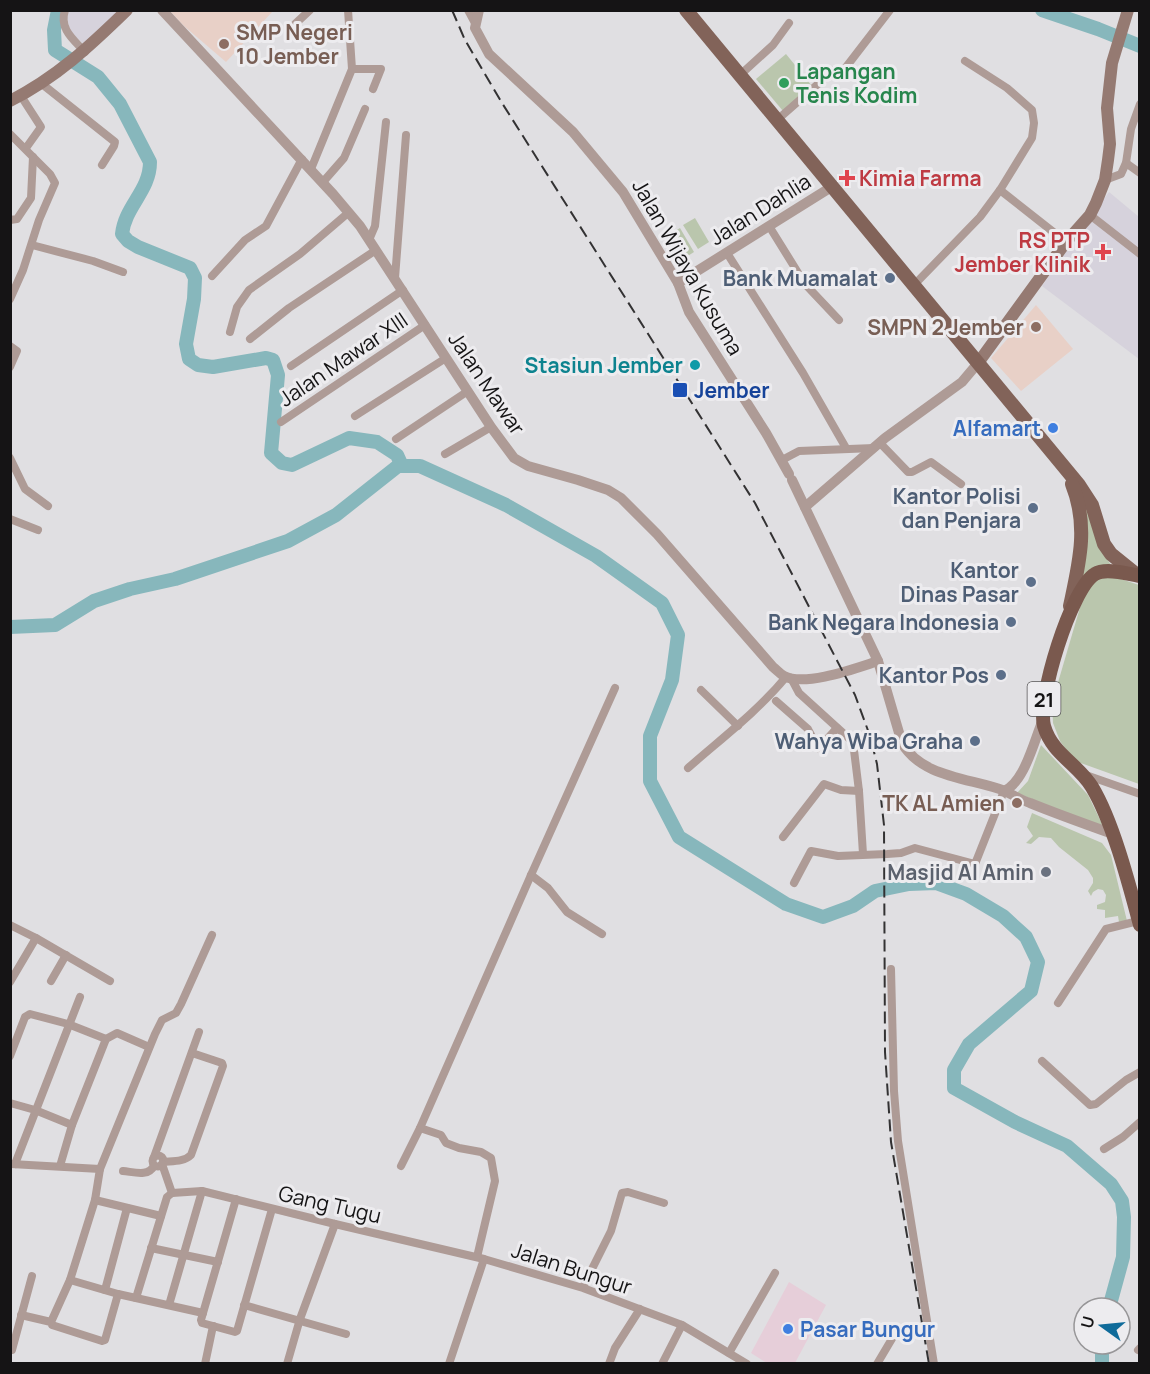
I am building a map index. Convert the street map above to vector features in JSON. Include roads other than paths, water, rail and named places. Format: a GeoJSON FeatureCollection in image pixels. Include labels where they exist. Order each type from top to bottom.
{"type":"FeatureCollection","features":[{"type":"Feature","properties":{"kind":"highway","name":"21"},"geometry":{"type":"LineString","coordinates":[[1139,576],[1105,571],[1096,573],[1088,580],[1068,617],[1042,710],[1052,745],[1093,788],[1113,834],[1139,923]]}},
{"type":"Feature","properties":{"kind":"main road"},"geometry":{"type":"LineString","coordinates":[[16,98],[42,84],[64,68],[128,10]]}},
{"type":"Feature","properties":{"kind":"main road"},"geometry":{"type":"LineString","coordinates":[[686,10],[1065,467],[1092,505],[1104,544],[1111,554],[1139,576]]}},
{"type":"Feature","properties":{"kind":"main road"},"geometry":{"type":"LineString","coordinates":[[978,363],[1066,242],[1090,215],[1104,180],[1110,144],[1107,108],[1112,63],[1128,10]]}},
{"type":"Feature","properties":{"kind":"main road"},"geometry":{"type":"LineString","coordinates":[[1065,467],[1078,500],[1083,528],[1079,565],[1068,617]]}},
{"type":"Feature","properties":{"kind":"street"},"geometry":{"type":"LineString","coordinates":[[65,10],[64,29],[83,53]]}},
{"type":"Feature","properties":{"kind":"street","name":"Jalan Mawar"},"geometry":{"type":"LineString","coordinates":[[162,10],[302,159],[348,213],[376,250],[491,427],[514,458],[528,466],[608,490],[621,498],[657,534],[773,667],[788,677]]}},
{"type":"Feature","properties":{"kind":"street"},"geometry":{"type":"LineString","coordinates":[[295,24],[310,10]]}},
{"type":"Feature","properties":{"kind":"street"},"geometry":{"type":"LineString","coordinates":[[311,169],[352,69],[348,10]]}},
{"type":"Feature","properties":{"kind":"street"},"geometry":{"type":"LineString","coordinates":[[468,10],[475,23]]}},
{"type":"Feature","properties":{"kind":"street"},"geometry":{"type":"LineString","coordinates":[[475,23],[479,10]]}},
{"type":"Feature","properties":{"kind":"street"},"geometry":{"type":"LineString","coordinates":[[777,120],[834,70],[843,72],[890,10]]}},
{"type":"Feature","properties":{"kind":"street","name":"Jalan Wijaya Kusuma"},"geometry":{"type":"LineString","coordinates":[[475,23],[477,34],[489,54],[573,132],[623,192],[678,283],[689,312],[782,460],[806,507],[878,661],[902,743],[914,759],[933,769],[1004,791],[1032,804],[1113,834]]}},
{"type":"Feature","properties":{"kind":"street"},"geometry":{"type":"LineString","coordinates":[[740,75],[773,45],[789,23]]}},
{"type":"Feature","properties":{"kind":"street"},"geometry":{"type":"LineString","coordinates":[[914,285],[980,217],[1000,190],[1032,138],[1034,123],[1032,110],[1006,88],[965,61]]}},
{"type":"Feature","properties":{"kind":"street"},"geometry":{"type":"LineString","coordinates":[[352,69],[381,69],[374,89]]}},
{"type":"Feature","properties":{"kind":"street"},"geometry":{"type":"LineString","coordinates":[[42,84],[115,142],[102,165]]}},
{"type":"Feature","properties":{"kind":"street"},"geometry":{"type":"LineString","coordinates":[[16,98],[41,128],[26,148]]}},
{"type":"Feature","properties":{"kind":"street"},"geometry":{"type":"LineString","coordinates":[[1104,180],[1121,174],[1126,164],[1131,129],[1140,104]]}},
{"type":"Feature","properties":{"kind":"street"},"geometry":{"type":"LineString","coordinates":[[322,182],[345,158],[365,109]]}},
{"type":"Feature","properties":{"kind":"street"},"geometry":{"type":"LineString","coordinates":[[369,240],[375,226],[386,122]]}},
{"type":"Feature","properties":{"kind":"street"},"geometry":{"type":"LineString","coordinates":[[10,134],[26,148],[56,183],[39,220],[32,245],[10,299]]}},
{"type":"Feature","properties":{"kind":"street"},"geometry":{"type":"LineString","coordinates":[[394,278],[406,135]]}},
{"type":"Feature","properties":{"kind":"street"},"geometry":{"type":"LineString","coordinates":[[10,220],[17,219],[31,198],[33,157]]}},
{"type":"Feature","properties":{"kind":"street"},"geometry":{"type":"LineString","coordinates":[[212,276],[245,240],[266,226],[302,159]]}},
{"type":"Feature","properties":{"kind":"street"},"geometry":{"type":"LineString","coordinates":[[1126,164],[1140,173]]}},
{"type":"Feature","properties":{"kind":"street","name":"Jalan Dahlia"},"geometry":{"type":"LineString","coordinates":[[678,283],[833,186]]}},
{"type":"Feature","properties":{"kind":"street"},"geometry":{"type":"LineString","coordinates":[[1000,190],[1066,242]]}},
{"type":"Feature","properties":{"kind":"street"},"geometry":{"type":"LineString","coordinates":[[230,332],[237,307],[249,290],[300,254],[348,213]]}},
{"type":"Feature","properties":{"kind":"street"},"geometry":{"type":"LineString","coordinates":[[1090,215],[1140,254]]}},
{"type":"Feature","properties":{"kind":"street"},"geometry":{"type":"LineString","coordinates":[[769,226],[805,284],[839,320]]}},
{"type":"Feature","properties":{"kind":"street"},"geometry":{"type":"LineString","coordinates":[[32,245],[93,261],[123,272]]}},
{"type":"Feature","properties":{"kind":"street"},"geometry":{"type":"LineString","coordinates":[[250,339],[289,308],[376,250]]}},
{"type":"Feature","properties":{"kind":"street"},"geometry":{"type":"LineString","coordinates":[[727,253],[803,373],[846,448]]}},
{"type":"Feature","properties":{"kind":"street"},"geometry":{"type":"LineString","coordinates":[[291,366],[403,290]]}},
{"type":"Feature","properties":{"kind":"street","name":"Jalan Mawar XIII"},"geometry":{"type":"LineString","coordinates":[[281,422],[425,325]]}},
{"type":"Feature","properties":{"kind":"street"},"geometry":{"type":"LineString","coordinates":[[10,346],[17,351],[10,368]]}},
{"type":"Feature","properties":{"kind":"street"},"geometry":{"type":"LineString","coordinates":[[355,416],[446,358]]}},
{"type":"Feature","properties":{"kind":"street"},"geometry":{"type":"LineString","coordinates":[[806,507],[877,445],[962,382],[978,363]]}},
{"type":"Feature","properties":{"kind":"street"},"geometry":{"type":"LineString","coordinates":[[396,439],[468,391]]}},
{"type":"Feature","properties":{"kind":"street"},"geometry":{"type":"LineString","coordinates":[[445,454],[491,427]]}},
{"type":"Feature","properties":{"kind":"street"},"geometry":{"type":"LineString","coordinates":[[782,460],[799,451],[877,445],[908,472],[931,462],[961,484]]}},
{"type":"Feature","properties":{"kind":"street"},"geometry":{"type":"LineString","coordinates":[[10,458],[25,489],[48,506]]}},
{"type":"Feature","properties":{"kind":"street"},"geometry":{"type":"LineString","coordinates":[[10,519],[38,530]]}},
{"type":"Feature","properties":{"kind":"street"},"geometry":{"type":"LineString","coordinates":[[688,768],[738,726],[788,677],[827,676],[878,661]]}},
{"type":"Feature","properties":{"kind":"street"},"geometry":{"type":"LineString","coordinates":[[788,677],[799,693],[853,742],[863,854]]}},
{"type":"Feature","properties":{"kind":"street"},"geometry":{"type":"LineString","coordinates":[[401,1166],[420,1128],[615,688]]}},
{"type":"Feature","properties":{"kind":"street"},"geometry":{"type":"LineString","coordinates":[[701,690],[738,726]]}},
{"type":"Feature","properties":{"kind":"street"},"geometry":{"type":"LineString","coordinates":[[776,701],[808,729],[818,748],[837,728]]}},
{"type":"Feature","properties":{"kind":"street"},"geometry":{"type":"LineString","coordinates":[[794,883],[809,851],[838,856],[901,853],[915,848],[975,864],[1004,791],[1015,783],[1022,771],[1043,720]]}},
{"type":"Feature","properties":{"kind":"street"},"geometry":{"type":"LineString","coordinates":[[1078,772],[1140,794]]}},
{"type":"Feature","properties":{"kind":"street"},"geometry":{"type":"LineString","coordinates":[[783,837],[824,784],[841,790],[859,791]]}},
{"type":"Feature","properties":{"kind":"street"},"geometry":{"type":"LineString","coordinates":[[531,874],[548,888],[567,912],[602,934]]}},
{"type":"Feature","properties":{"kind":"street"},"geometry":{"type":"LineString","coordinates":[[1058,1003],[1106,929],[1139,923]]}},
{"type":"Feature","properties":{"kind":"street"},"geometry":{"type":"LineString","coordinates":[[10,925],[110,981]]}},
{"type":"Feature","properties":{"kind":"street"},"geometry":{"type":"LineString","coordinates":[[51,1322],[70,1280],[95,1200],[100,1172],[149,1047],[162,1020],[176,1013],[212,935]]}},
{"type":"Feature","properties":{"kind":"street"},"geometry":{"type":"LineString","coordinates":[[10,982],[14,967],[36,938]]}},
{"type":"Feature","properties":{"kind":"street"},"geometry":{"type":"LineString","coordinates":[[51,981],[66,955]]}},
{"type":"Feature","properties":{"kind":"street"},"geometry":{"type":"LineString","coordinates":[[891,969],[894,1091],[898,1142],[933,1359],[944,1364]]}},
{"type":"Feature","properties":{"kind":"street"},"geometry":{"type":"LineString","coordinates":[[80,997],[13,1164],[60,1166],[100,1172]]}},
{"type":"Feature","properties":{"kind":"street"},"geometry":{"type":"LineString","coordinates":[[10,1056],[27,1015],[30,1014],[68,1024],[106,1039]]}},
{"type":"Feature","properties":{"kind":"street"},"geometry":{"type":"LineString","coordinates":[[123,1171],[147,1172],[152,1170],[158,1162],[199,1032]]}},
{"type":"Feature","properties":{"kind":"street"},"geometry":{"type":"LineString","coordinates":[[60,1166],[72,1125],[106,1039],[117,1033],[149,1047]]}},
{"type":"Feature","properties":{"kind":"street"},"geometry":{"type":"LineString","coordinates":[[158,1162],[178,1161],[191,1155],[223,1066],[222,1063],[192,1053]]}},
{"type":"Feature","properties":{"kind":"street"},"geometry":{"type":"LineString","coordinates":[[1042,1061],[1090,1105],[1096,1104],[1140,1072]]}},
{"type":"Feature","properties":{"kind":"street"},"geometry":{"type":"LineString","coordinates":[[10,1103],[72,1125]]}},
{"type":"Feature","properties":{"kind":"street"},"geometry":{"type":"LineString","coordinates":[[1104,1149],[1123,1137],[1140,1122]]}},
{"type":"Feature","properties":{"kind":"street"},"geometry":{"type":"LineString","coordinates":[[420,1128],[441,1135],[446,1143],[481,1152],[491,1158],[495,1181],[480,1258]]}},
{"type":"Feature","properties":{"kind":"street"},"geometry":{"type":"LineString","coordinates":[[136,1298],[170,1194],[158,1162]]}},
{"type":"Feature","properties":{"kind":"street"},"geometry":{"type":"LineString","coordinates":[[169,1305],[202,1191]]}},
{"type":"Feature","properties":{"kind":"street","name":"Gang Tugu"},"geometry":{"type":"LineString","coordinates":[[170,1194],[202,1191],[480,1258]]}},
{"type":"Feature","properties":{"kind":"street"},"geometry":{"type":"LineString","coordinates":[[583,1287],[611,1231],[622,1193],[628,1192],[663,1203]]}},
{"type":"Feature","properties":{"kind":"street"},"geometry":{"type":"LineString","coordinates":[[236,1199],[201,1322],[213,1326],[236,1331],[272,1209]]}},
{"type":"Feature","properties":{"kind":"street"},"geometry":{"type":"LineString","coordinates":[[95,1200],[161,1216]]}},
{"type":"Feature","properties":{"kind":"street"},"geometry":{"type":"LineString","coordinates":[[105,1290],[127,1208]]}},
{"type":"Feature","properties":{"kind":"street"},"geometry":{"type":"LineString","coordinates":[[287,1364],[300,1319],[335,1224]]}},
{"type":"Feature","properties":{"kind":"street"},"geometry":{"type":"LineString","coordinates":[[151,1248],[218,1262]]}},
{"type":"Feature","properties":{"kind":"street","name":"Jalan Bungur"},"geometry":{"type":"LineString","coordinates":[[449,1364],[480,1258],[583,1287],[682,1325],[747,1364]]}},
{"type":"Feature","properties":{"kind":"street"},"geometry":{"type":"LineString","coordinates":[[729,1353],[775,1273]]}},
{"type":"Feature","properties":{"kind":"street"},"geometry":{"type":"LineString","coordinates":[[12,1350],[13,1339],[32,1276]]}},
{"type":"Feature","properties":{"kind":"street"},"geometry":{"type":"LineString","coordinates":[[70,1280],[118,1294],[203,1313]]}},
{"type":"Feature","properties":{"kind":"street"},"geometry":{"type":"LineString","coordinates":[[21,1314],[104,1341],[118,1294]]}},
{"type":"Feature","properties":{"kind":"street"},"geometry":{"type":"LineString","coordinates":[[244,1305],[300,1319],[346,1334]]}},
{"type":"Feature","properties":{"kind":"street"},"geometry":{"type":"LineString","coordinates":[[609,1364],[615,1348],[640,1309]]}},
{"type":"Feature","properties":{"kind":"street"},"geometry":{"type":"LineString","coordinates":[[662,1364],[682,1325]]}},
{"type":"Feature","properties":{"kind":"street"},"geometry":{"type":"LineString","coordinates":[[205,1364],[213,1326]]}},
{"type":"Feature","properties":{"kind":"street"},"geometry":{"type":"LineString","coordinates":[[877,1364],[893,1337]]}},
{"type":"Feature","properties":{"kind":"waterway"},"geometry":{"type":"LineString","coordinates":[[58,10],[54,30],[55,50],[98,77],[120,104],[150,162],[146,182],[128,215],[122,234],[138,247],[190,268],[195,278],[194,299],[186,344],[189,359],[198,365],[213,367],[266,358],[273,360],[278,375],[271,453],[282,463],[292,465],[349,438],[377,442],[397,455],[402,466]]}},
{"type":"Feature","properties":{"kind":"waterway"},"geometry":{"type":"LineString","coordinates":[[1042,10],[1140,46]]}},
{"type":"Feature","properties":{"kind":"waterway"},"geometry":{"type":"LineString","coordinates":[[10,627],[55,625],[94,601],[130,589],[175,579],[288,541],[336,515],[398,466],[420,466],[506,505],[596,556],[662,603],[678,635],[672,680],[650,736],[650,781],[679,837],[786,904],[823,917],[853,906],[875,891],[909,884],[936,883],[966,894],[1003,916],[1026,937],[1038,962],[1031,991],[969,1044],[954,1070],[954,1088],[1015,1122],[1067,1146],[1111,1184],[1122,1201],[1124,1217],[1123,1257],[1112,1296]]}},
{"type":"Feature","properties":{"kind":"waterway"},"geometry":{"type":"LineString","coordinates":[[1102,1356],[1102,1364]]}},
{"type":"Feature","properties":{"kind":"railway"},"geometry":{"type":"LineString","coordinates":[[452,10],[465,40],[502,103],[755,503],[855,695],[870,736],[877,764],[884,825],[885,1052],[891,1142],[929,1364]]}},
{"type":"Feature","properties":{"kind":"place","name":"SMP Negeri 10 Jember"},"geometry":{"type":"Point","coordinates":[224,44]}},
{"type":"Feature","properties":{"kind":"place","name":"Lapangan Tenis Kodim"},"geometry":{"type":"Point","coordinates":[784,83]}},
{"type":"Feature","properties":{"kind":"place","name":"Kimia Farma"},"geometry":{"type":"Point","coordinates":[847,178]}},
{"type":"Feature","properties":{"kind":"place","name":"RS PTP Jember Klinik"},"geometry":{"type":"Point","coordinates":[1103,252]}},
{"type":"Feature","properties":{"kind":"place","name":"Bank Muamalat"},"geometry":{"type":"Point","coordinates":[890,278]}},
{"type":"Feature","properties":{"kind":"place","name":"SMPN 2 Jember"},"geometry":{"type":"Point","coordinates":[1036,327]}},
{"type":"Feature","properties":{"kind":"place","name":"Stasiun Jember"},"geometry":{"type":"Point","coordinates":[695,365]}},
{"type":"Feature","properties":{"kind":"place","name":"Jember"},"geometry":{"type":"Point","coordinates":[680,390]}},
{"type":"Feature","properties":{"kind":"place","name":"Alfamart"},"geometry":{"type":"Point","coordinates":[1053,428]}},
{"type":"Feature","properties":{"kind":"place","name":"Kantor Polisi dan Penjara"},"geometry":{"type":"Point","coordinates":[1033,508]}},
{"type":"Feature","properties":{"kind":"place","name":"Kantor Dinas Pasar"},"geometry":{"type":"Point","coordinates":[1031,582]}},
{"type":"Feature","properties":{"kind":"place","name":"Bank Negara Indonesia"},"geometry":{"type":"Point","coordinates":[1011,622]}},
{"type":"Feature","properties":{"kind":"place","name":"Kantor Pos"},"geometry":{"type":"Point","coordinates":[1001,675]}},
{"type":"Feature","properties":{"kind":"place","name":"Wahya Wiba Graha"},"geometry":{"type":"Point","coordinates":[975,741]}},
{"type":"Feature","properties":{"kind":"place","name":"TK AL Amien"},"geometry":{"type":"Point","coordinates":[1017,803]}},
{"type":"Feature","properties":{"kind":"place","name":"Masjid Al Amin"},"geometry":{"type":"Point","coordinates":[1046,872]}},
{"type":"Feature","properties":{"kind":"place","name":"Pasar Bungur"},"geometry":{"type":"Point","coordinates":[788,1329]}}]}
